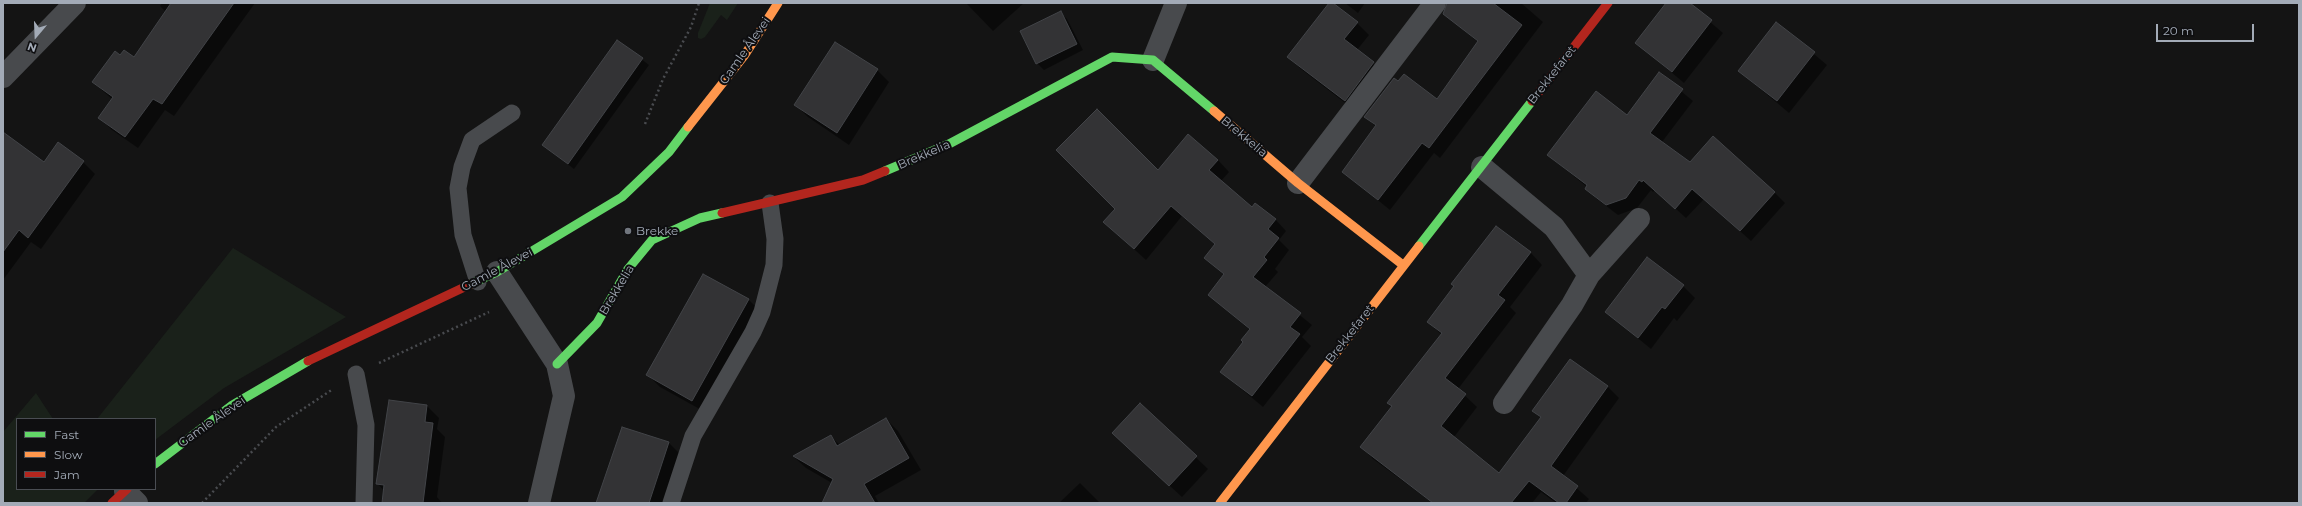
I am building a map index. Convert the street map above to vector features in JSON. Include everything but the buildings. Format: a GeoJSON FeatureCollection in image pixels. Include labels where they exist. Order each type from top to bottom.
{"type":"FeatureCollection","features":[{"type":"Feature","properties":{"kind":"street"},"geometry":{"type":"LineString","coordinates":[[3,77],[74,3]]}},
{"type":"Feature","properties":{"kind":"street","name":"Gamle Ålevei"},"geometry":{"type":"LineString","coordinates":[[156,463],[231,406],[317,356],[478,282],[622,197],[669,152],[744,56],[778,3]]}},
{"type":"Feature","properties":{"kind":"street"},"geometry":{"type":"LineString","coordinates":[[1153,60],[1176,3]]}},
{"type":"Feature","properties":{"kind":"street"},"geometry":{"type":"LineString","coordinates":[[1298,182],[1435,3]]}},
{"type":"Feature","properties":{"kind":"street","name":"Brekkefaret"},"geometry":{"type":"LineString","coordinates":[[1220,503],[1403,265],[1482,167],[1608,3]]}},
{"type":"Feature","properties":{"kind":"street","name":"Brekkelia"},"geometry":{"type":"LineString","coordinates":[[558,364],[597,323],[628,269],[652,240],[700,218],[770,203],[863,180],[949,144],[1112,57],[1153,60],[1298,182],[1403,265]]}},
{"type":"Feature","properties":{"kind":"street"},"geometry":{"type":"LineString","coordinates":[[1482,167],[1554,227],[1589,275]]}},
{"type":"Feature","properties":{"kind":"street"},"geometry":{"type":"LineString","coordinates":[[1504,403],[1572,305],[1589,275],[1639,219]]}},
{"type":"Feature","properties":{"kind":"street"},"geometry":{"type":"LineString","coordinates":[[497,272],[558,364],[564,396],[540,503]]}},
{"type":"Feature","properties":{"kind":"lane"},"geometry":{"type":"LineString","coordinates":[[478,282],[463,235],[458,188],[462,168],[472,140],[512,113]]}},
{"type":"Feature","properties":{"kind":"lane"},"geometry":{"type":"LineString","coordinates":[[671,503],[693,436],[753,332],[762,312],[774,265],[775,239],[770,203]]}},
{"type":"Feature","properties":{"kind":"lane"},"geometry":{"type":"LineString","coordinates":[[356,374],[366,425],[364,503]]}},
{"type":"Feature","properties":{"kind":"path"},"geometry":{"type":"LineString","coordinates":[[645,124],[663,79],[691,26],[699,3]]}},
{"type":"Feature","properties":{"kind":"shaded area"},"geometry":{"type":"Polygon","coordinates":[[[710,3],[738,3],[727,20],[721,15],[705,37],[701,39],[698,38],[698,33],[710,3]]]}},
{"type":"Feature","properties":{"kind":"shaded area"},"geometry":{"type":"Polygon","coordinates":[[[233,248],[346,317],[224,388],[156,439],[156,418],[98,418],[233,248]]]}},
{"type":"Feature","properties":{"kind":"shaded area"},"geometry":{"type":"Polygon","coordinates":[[[36,393],[52,418],[16,418],[16,490],[97,490],[84,503],[3,503],[3,432],[36,393]]]}},
{"type":"Feature","properties":{"kind":"traffic: fast"},"geometry":{"type":"LineString","coordinates":[[885,171],[949,144],[1112,57],[1153,60],[1214,111]]}},
{"type":"Feature","properties":{"kind":"traffic: fast"},"geometry":{"type":"LineString","coordinates":[[1419,246],[1532,101]]}},
{"type":"Feature","properties":{"kind":"traffic: fast"},"geometry":{"type":"LineString","coordinates":[[471,284],[497,272],[622,197],[669,152],[688,127]]}},
{"type":"Feature","properties":{"kind":"traffic: fast"},"geometry":{"type":"LineString","coordinates":[[557,364],[597,323],[628,269],[652,240],[700,218],[722,213]]}},
{"type":"Feature","properties":{"kind":"traffic: fast"},"geometry":{"type":"LineString","coordinates":[[156,463],[231,406],[308,361]]}},
{"type":"Feature","properties":{"kind":"traffic: slow"},"geometry":{"type":"LineString","coordinates":[[688,127],[744,56],[778,3]]}},
{"type":"Feature","properties":{"kind":"traffic: slow"},"geometry":{"type":"LineString","coordinates":[[1214,111],[1298,183],[1403,265]]}},
{"type":"Feature","properties":{"kind":"traffic: slow"},"geometry":{"type":"LineString","coordinates":[[1220,503],[1419,246]]}},
{"type":"Feature","properties":{"kind":"traffic: jam"},"geometry":{"type":"LineString","coordinates":[[1532,101],[1608,3]]}},
{"type":"Feature","properties":{"kind":"traffic: jam"},"geometry":{"type":"LineString","coordinates":[[722,213],[863,180],[885,171]]}},
{"type":"Feature","properties":{"kind":"traffic: jam"},"geometry":{"type":"LineString","coordinates":[[308,361],[471,284]]}},
{"type":"Feature","properties":{"kind":"traffic: jam"},"geometry":{"type":"LineString","coordinates":[[112,503],[126,490]]}},
{"type":"Feature","properties":{"kind":"place","name":"Brekke"},"geometry":{"type":"Point","coordinates":[628,231]}}]}
